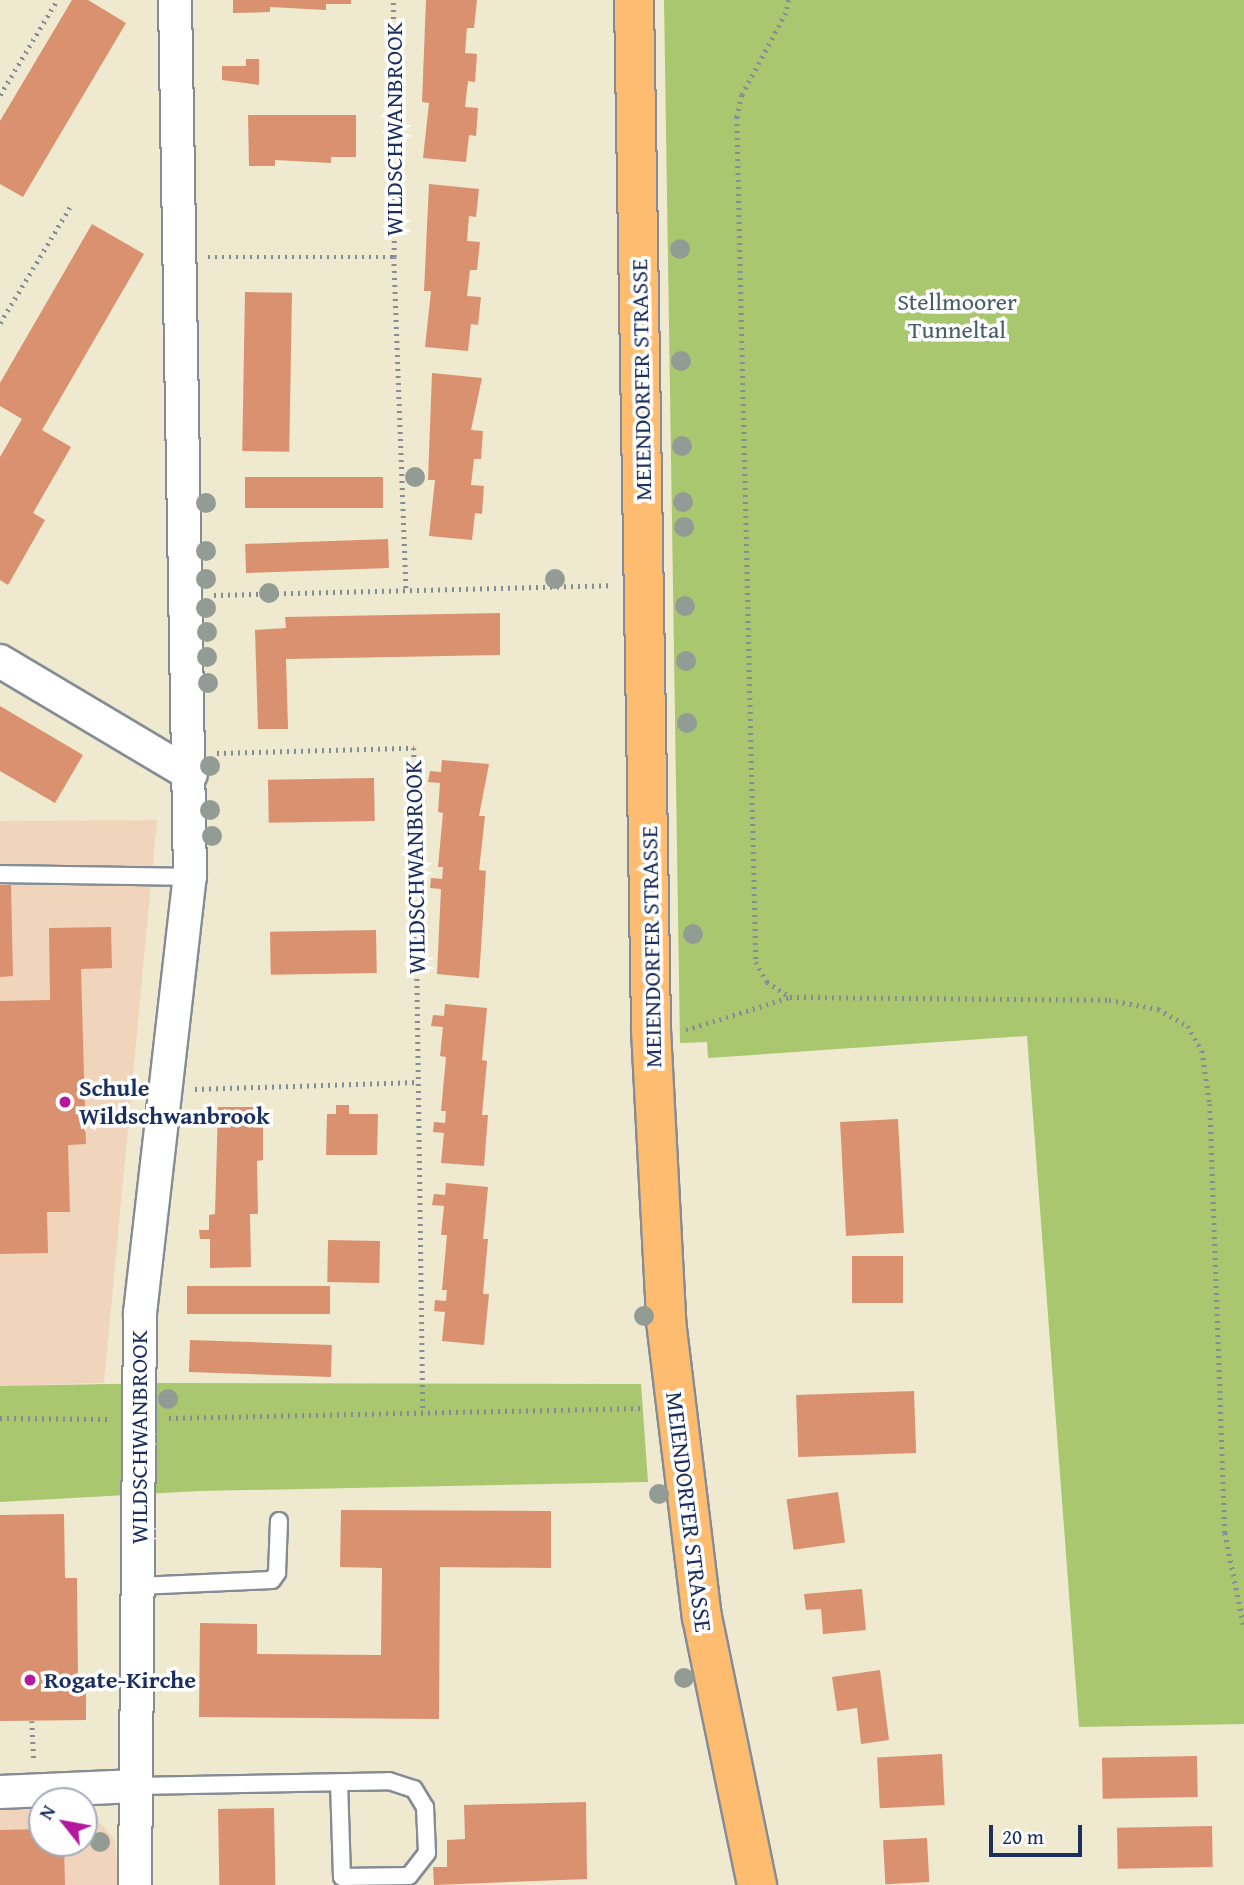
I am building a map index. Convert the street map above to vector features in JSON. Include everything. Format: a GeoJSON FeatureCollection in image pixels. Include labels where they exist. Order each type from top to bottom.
{"type":"FeatureCollection","features":[{"type":"Feature","properties":{"kind":"main road","name":"MEIENDORFER STRASSE"},"geometry":{"type":"LineString","coordinates":[[634,0],[651,1030],[666,1321],[702,1617],[757,1885]]}},
{"type":"Feature","properties":{"kind":"street","name":"WILDSCHWANBROOK"},"geometry":{"type":"LineString","coordinates":[[135,1885],[140,1313],[190,877],[175,0]]}},
{"type":"Feature","properties":{"kind":"street"},"geometry":{"type":"LineString","coordinates":[[0,661],[190,765]]}},
{"type":"Feature","properties":{"kind":"street"},"geometry":{"type":"LineString","coordinates":[[98,1788],[137,1786]]}},
{"type":"Feature","properties":{"kind":"street"},"geometry":{"type":"LineString","coordinates":[[0,1792],[28,1791]]}},
{"type":"Feature","properties":{"kind":"lane"},"geometry":{"type":"LineString","coordinates":[[0,874],[190,877]]}},
{"type":"Feature","properties":{"kind":"lane"},"geometry":{"type":"LineString","coordinates":[[138,1586],[272,1580],[278,1573],[279,1521]]}},
{"type":"Feature","properties":{"kind":"lane"},"geometry":{"type":"LineString","coordinates":[[137,1786],[389,1782],[422,1796],[427,1853],[409,1876],[342,1877],[339,1783]]}},
{"type":"Feature","properties":{"kind":"path"},"geometry":{"type":"LineString","coordinates":[[0,95],[57,0]]}},
{"type":"Feature","properties":{"kind":"path","name":"WILDSCHWANBROOK"},"geometry":{"type":"LineString","coordinates":[[393,0],[394,257],[406,591]]}},
{"type":"Feature","properties":{"kind":"path"},"geometry":{"type":"LineString","coordinates":[[789,0],[786,13],[742,95],[737,117],[755,948],[756,962],[767,982],[790,998]]}},
{"type":"Feature","properties":{"kind":"path"},"geometry":{"type":"LineString","coordinates":[[0,323],[70,207]]}},
{"type":"Feature","properties":{"kind":"path","name":"WILDSCHWANBROOK"},"geometry":{"type":"LineString","coordinates":[[178,256],[394,257]]}},
{"type":"Feature","properties":{"kind":"path"},"geometry":{"type":"LineString","coordinates":[[185,596],[644,584]]}},
{"type":"Feature","properties":{"kind":"path","name":"WILDSCHWANBROOK"},"geometry":{"type":"LineString","coordinates":[[190,765],[414,748],[423,1412]]}},
{"type":"Feature","properties":{"kind":"path"},"geometry":{"type":"LineString","coordinates":[[674,1030],[690,1030],[790,998],[1109,1000],[1158,1009],[1188,1026],[1202,1051],[1210,1104],[1225,1534],[1244,1626]]}},
{"type":"Feature","properties":{"kind":"path"},"geometry":{"type":"LineString","coordinates":[[166,1090],[418,1083]]}},
{"type":"Feature","properties":{"kind":"path"},"geometry":{"type":"LineString","coordinates":[[0,1418],[138,1419],[675,1408]]}},
{"type":"Feature","properties":{"kind":"path"},"geometry":{"type":"LineString","coordinates":[[32,1721],[35,1787]]}},
{"type":"Feature","properties":{"kind":"shaded area","name":"Schule Wildschwanbrook"},"geometry":{"type":"Polygon","coordinates":[[[157,820],[104,1383],[0,1386],[0,821],[157,820]]]}},
{"type":"Feature","properties":{"kind":"shaded area"},"geometry":{"type":"Polygon","coordinates":[[[28,1809],[28,1857],[98,1857],[98,1823],[115,1840],[119,1885],[0,1885],[0,1810],[28,1809]]]}},
{"type":"Feature","properties":{"kind":"green space","name":"Stellmoorer Tunneltal"},"geometry":{"type":"Polygon","coordinates":[[[664,0],[1244,0],[1244,1724],[1079,1727],[1027,1036],[708,1058],[707,1042],[680,1043],[664,0]]]}},
{"type":"Feature","properties":{"kind":"green space"},"geometry":{"type":"Polygon","coordinates":[[[164,1383],[641,1384],[648,1482],[199,1491],[0,1502],[0,1386],[164,1383]]]}},
{"type":"Feature","properties":{"kind":"building"},"geometry":{"type":"Polygon","coordinates":[[[72,0],[88,0],[126,23],[23,197],[0,184],[0,121],[72,0]]]}},
{"type":"Feature","properties":{"kind":"building"},"geometry":{"type":"Polygon","coordinates":[[[233,0],[351,0],[351,4],[326,4],[326,10],[270,7],[270,12],[233,13],[233,0]]]}},
{"type":"Feature","properties":{"kind":"building"},"geometry":{"type":"Polygon","coordinates":[[[426,0],[477,0],[474,28],[467,28],[465,53],[477,54],[475,82],[468,81],[465,107],[478,108],[476,136],[469,135],[466,162],[423,158],[429,103],[422,102],[426,0]]]}},
{"type":"Feature","properties":{"kind":"building"},"geometry":{"type":"Polygon","coordinates":[[[246,59],[259,59],[259,85],[222,80],[222,66],[246,66],[246,59]]]}},
{"type":"Feature","properties":{"kind":"building"},"geometry":{"type":"Polygon","coordinates":[[[248,115],[356,115],[356,157],[331,157],[331,163],[275,160],[275,166],[249,166],[248,115]]]}},
{"type":"Feature","properties":{"kind":"building"},"geometry":{"type":"Polygon","coordinates":[[[429,184],[479,189],[476,217],[469,216],[467,241],[480,242],[477,270],[470,270],[467,296],[481,297],[478,325],[471,324],[468,351],[425,347],[431,291],[424,291],[429,184]]]}},
{"type":"Feature","properties":{"kind":"building"},"geometry":{"type":"Polygon","coordinates":[[[92,224],[144,254],[42,430],[71,447],[33,513],[45,520],[8,585],[0,580],[0,457],[22,419],[0,406],[0,383],[92,224]]]}},
{"type":"Feature","properties":{"kind":"building"},"geometry":{"type":"Polygon","coordinates":[[[245,292],[292,293],[289,452],[242,451],[245,292]]]}},
{"type":"Feature","properties":{"kind":"building"},"geometry":{"type":"Polygon","coordinates":[[[432,373],[482,378],[471,430],[483,431],[481,459],[474,459],[471,485],[484,486],[482,514],[475,513],[472,540],[429,536],[435,480],[428,480],[432,373]]]}},
{"type":"Feature","properties":{"kind":"building"},"geometry":{"type":"Polygon","coordinates":[[[245,477],[383,477],[383,508],[245,508],[245,477]]]}},
{"type":"Feature","properties":{"kind":"building"},"geometry":{"type":"Polygon","coordinates":[[[388,539],[389,568],[246,573],[245,544],[388,539]]]}},
{"type":"Feature","properties":{"kind":"building"},"geometry":{"type":"Polygon","coordinates":[[[500,613],[500,655],[286,659],[288,729],[258,729],[255,630],[286,628],[285,617],[500,613]]]}},
{"type":"Feature","properties":{"kind":"building"},"geometry":{"type":"Polygon","coordinates":[[[0,706],[83,755],[55,803],[0,771],[0,706]]]}},
{"type":"Feature","properties":{"kind":"building"},"geometry":{"type":"Polygon","coordinates":[[[442,760],[489,764],[479,816],[485,816],[479,870],[486,871],[479,978],[437,974],[441,889],[430,888],[431,878],[442,879],[443,867],[438,867],[443,813],[438,812],[440,783],[428,782],[430,771],[441,772],[442,760]]]}},
{"type":"Feature","properties":{"kind":"building"},"geometry":{"type":"Polygon","coordinates":[[[374,778],[375,821],[269,823],[268,780],[374,778]]]}},
{"type":"Feature","properties":{"kind":"building"},"geometry":{"type":"Polygon","coordinates":[[[0,885],[11,885],[13,976],[0,977],[0,885]]]}},
{"type":"Feature","properties":{"kind":"building"},"geometry":{"type":"Polygon","coordinates":[[[111,927],[112,968],[81,969],[86,1144],[68,1145],[70,1212],[47,1212],[48,1253],[0,1254],[0,1001],[50,1000],[49,928],[111,927]]]}},
{"type":"Feature","properties":{"kind":"building"},"geometry":{"type":"Polygon","coordinates":[[[376,930],[377,973],[271,975],[270,932],[376,930]]]}},
{"type":"Feature","properties":{"kind":"building"},"geometry":{"type":"Polygon","coordinates":[[[445,1004],[487,1008],[482,1060],[487,1061],[482,1115],[488,1115],[484,1166],[441,1163],[444,1133],[433,1132],[434,1122],[445,1123],[446,1111],[441,1111],[446,1057],[440,1056],[443,1027],[431,1026],[433,1015],[444,1016],[445,1004]]]}},
{"type":"Feature","properties":{"kind":"building"},"geometry":{"type":"Polygon","coordinates":[[[336,1105],[349,1105],[349,1114],[378,1114],[377,1155],[326,1155],[327,1114],[336,1114],[336,1105]]]}},
{"type":"Feature","properties":{"kind":"building"},"geometry":{"type":"Polygon","coordinates":[[[218,1107],[263,1107],[263,1160],[257,1161],[258,1214],[250,1214],[251,1267],[210,1268],[210,1239],[200,1239],[199,1230],[209,1230],[209,1215],[215,1214],[218,1107]]]}},
{"type":"Feature","properties":{"kind":"building"},"geometry":{"type":"Polygon","coordinates":[[[898,1119],[904,1233],[846,1236],[840,1122],[898,1119]]]}},
{"type":"Feature","properties":{"kind":"building"},"geometry":{"type":"Polygon","coordinates":[[[446,1183],[488,1187],[483,1239],[488,1239],[483,1294],[489,1294],[484,1345],[442,1341],[445,1312],[434,1311],[435,1300],[446,1301],[447,1290],[442,1290],[447,1235],[441,1235],[444,1206],[432,1205],[434,1194],[445,1195],[446,1183]]]}},
{"type":"Feature","properties":{"kind":"building"},"geometry":{"type":"Polygon","coordinates":[[[328,1240],[380,1241],[379,1283],[327,1282],[328,1240]]]}},
{"type":"Feature","properties":{"kind":"building"},"geometry":{"type":"Polygon","coordinates":[[[852,1256],[903,1256],[903,1303],[852,1303],[852,1256]]]}},
{"type":"Feature","properties":{"kind":"building"},"geometry":{"type":"Polygon","coordinates":[[[187,1286],[330,1286],[330,1314],[187,1314],[187,1286]]]}},
{"type":"Feature","properties":{"kind":"building"},"geometry":{"type":"Polygon","coordinates":[[[190,1340],[332,1345],[331,1377],[189,1372],[190,1340]]]}},
{"type":"Feature","properties":{"kind":"building"},"geometry":{"type":"Polygon","coordinates":[[[914,1391],[916,1453],[798,1457],[796,1395],[914,1391]]]}},
{"type":"Feature","properties":{"kind":"building"},"geometry":{"type":"Polygon","coordinates":[[[838,1492],[845,1543],[794,1550],[787,1499],[838,1492]]]}},
{"type":"Feature","properties":{"kind":"building"},"geometry":{"type":"Polygon","coordinates":[[[341,1510],[551,1511],[551,1568],[440,1567],[439,1719],[199,1717],[200,1623],[257,1624],[257,1654],[381,1655],[382,1568],[340,1567],[341,1510]]]}},
{"type":"Feature","properties":{"kind":"building"},"geometry":{"type":"Polygon","coordinates":[[[64,1514],[65,1578],[77,1578],[78,1680],[86,1679],[86,1720],[0,1721],[0,1515],[64,1514]]]}},
{"type":"Feature","properties":{"kind":"building"},"geometry":{"type":"Polygon","coordinates":[[[862,1589],[866,1630],[823,1634],[821,1609],[806,1610],[804,1594],[862,1589]]]}},
{"type":"Feature","properties":{"kind":"building"},"geometry":{"type":"Polygon","coordinates":[[[880,1670],[889,1740],[861,1744],[857,1708],[837,1711],[832,1677],[880,1670]]]}},
{"type":"Feature","properties":{"kind":"building"},"geometry":{"type":"Polygon","coordinates":[[[942,1754],[945,1805],[880,1808],[877,1757],[942,1754]]]}},
{"type":"Feature","properties":{"kind":"building"},"geometry":{"type":"Polygon","coordinates":[[[1197,1756],[1198,1797],[1103,1799],[1102,1758],[1197,1756]]]}},
{"type":"Feature","properties":{"kind":"building"},"geometry":{"type":"Polygon","coordinates":[[[586,1802],[587,1879],[434,1885],[433,1867],[447,1867],[447,1840],[465,1839],[464,1805],[586,1802]]]}},
{"type":"Feature","properties":{"kind":"building"},"geometry":{"type":"Polygon","coordinates":[[[274,1808],[275,1885],[219,1885],[218,1809],[274,1808]]]}},
{"type":"Feature","properties":{"kind":"building"},"geometry":{"type":"Polygon","coordinates":[[[1212,1826],[1213,1867],[1118,1869],[1117,1828],[1212,1826]]]}},
{"type":"Feature","properties":{"kind":"building"},"geometry":{"type":"Polygon","coordinates":[[[28,1829],[28,1857],[64,1857],[65,1885],[0,1885],[0,1830],[28,1829]]]}},
{"type":"Feature","properties":{"kind":"building"},"geometry":{"type":"Polygon","coordinates":[[[927,1838],[929,1882],[885,1884],[883,1840],[927,1838]]]}},
{"type":"Feature","properties":{"kind":"place","name":"Schule Wildschwanbrook"},"geometry":{"type":"Point","coordinates":[65,1102]}},
{"type":"Feature","properties":{"kind":"place","name":"Rogate-Kirche"},"geometry":{"type":"Point","coordinates":[30,1680]}}]}
